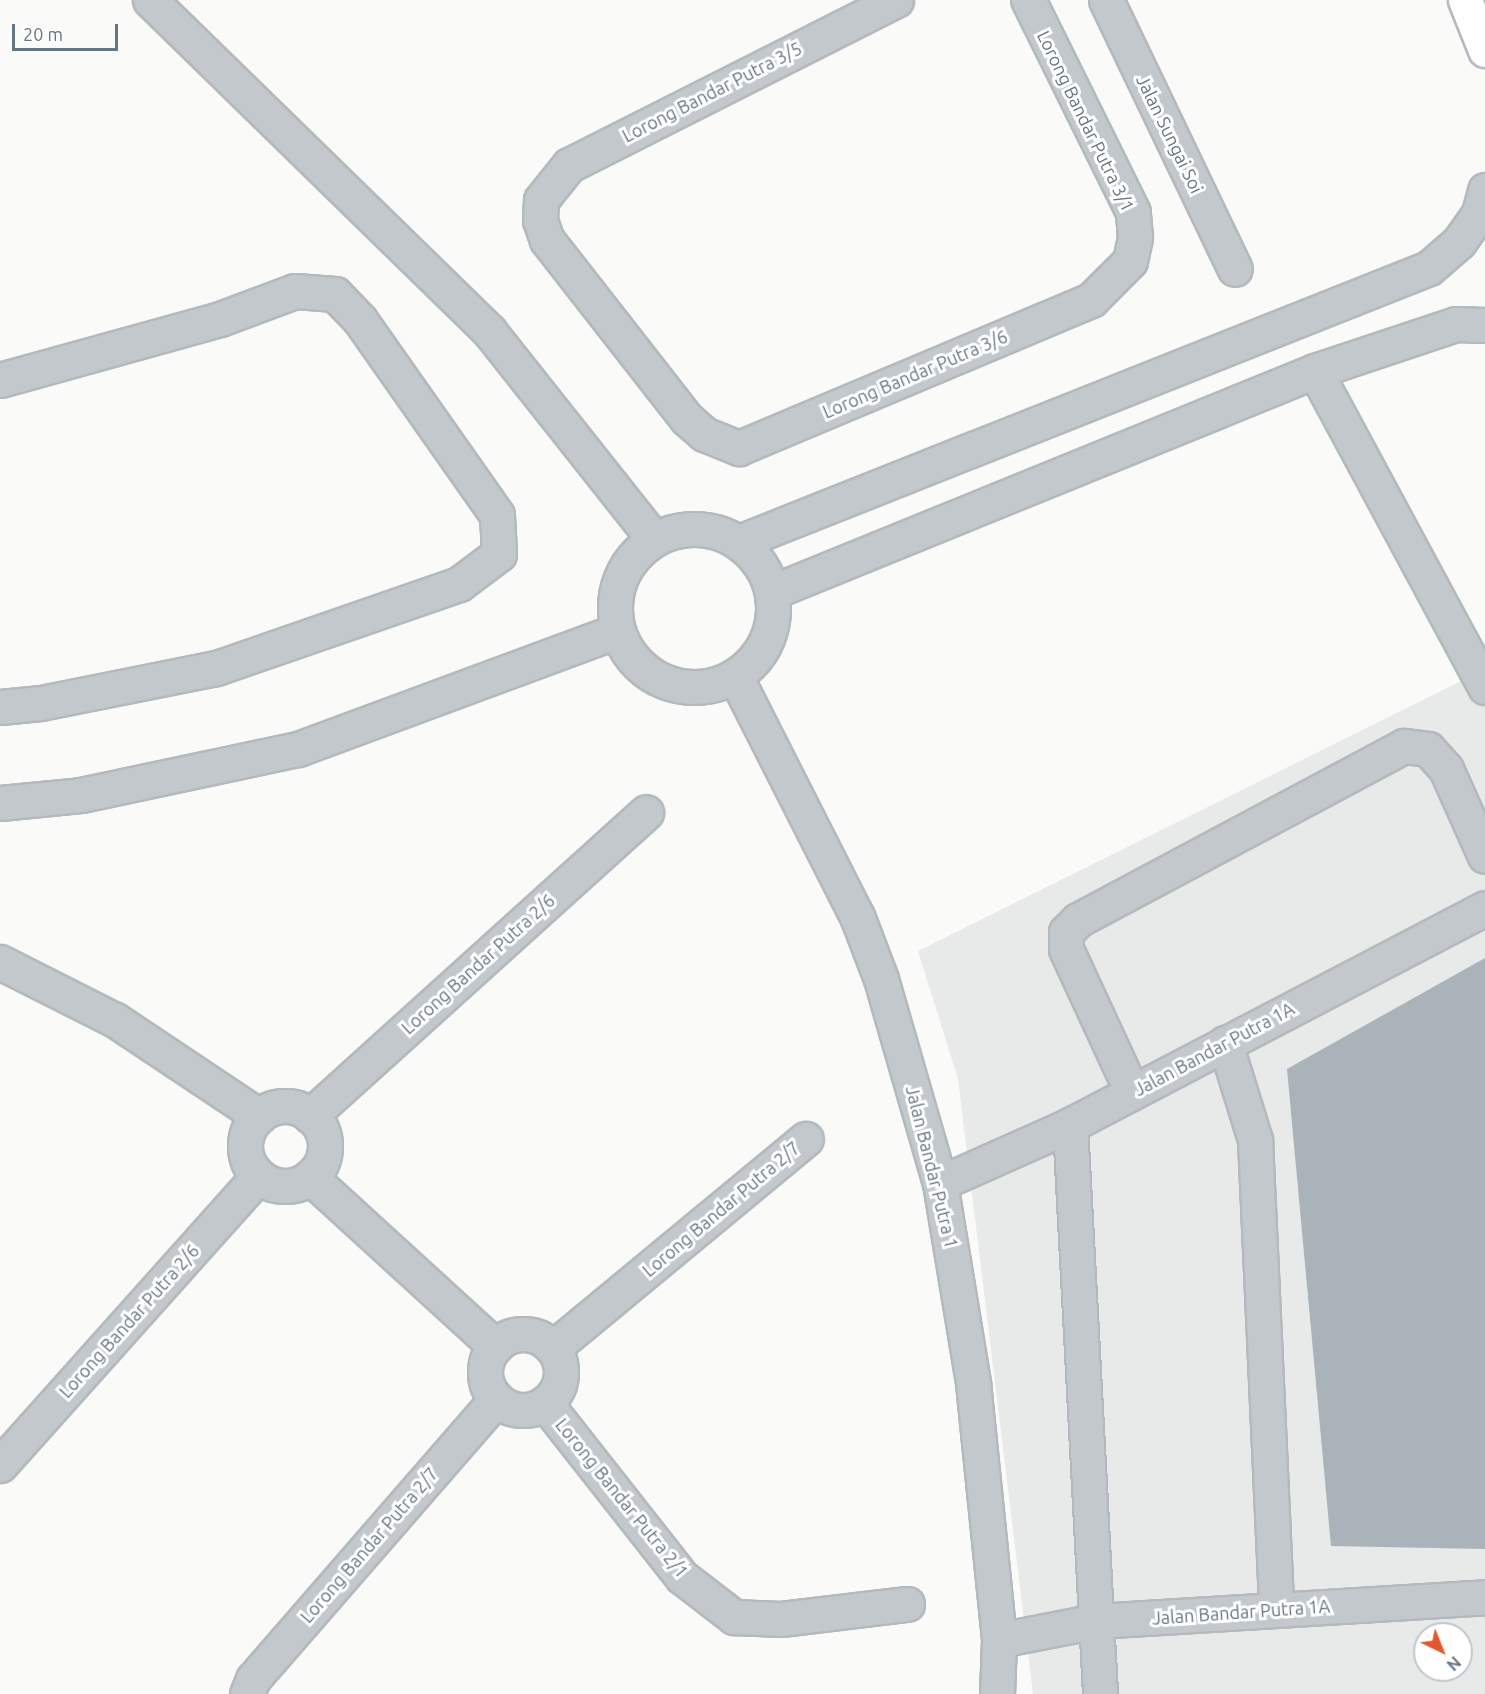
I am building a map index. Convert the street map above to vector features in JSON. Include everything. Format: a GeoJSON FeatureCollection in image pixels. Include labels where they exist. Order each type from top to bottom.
{"type":"FeatureCollection","features":[{"type":"Feature","properties":{"kind":"highway"},"geometry":{"type":"LineString","coordinates":[[1465,0],[1485,50]]}},
{"type":"Feature","properties":{"kind":"street"},"geometry":{"type":"LineString","coordinates":[[150,0],[489,331],[654,539]]}},
{"type":"Feature","properties":{"kind":"street","name":"Lorong Bandar Putra 3/5"},"geometry":{"type":"LineString","coordinates":[[739,448],[704,434],[687,419],[547,240],[540,220],[541,200],[569,165],[896,0]]}},
{"type":"Feature","properties":{"kind":"street","name":"Lorong Bandar Putra 3/1"},"geometry":{"type":"LineString","coordinates":[[1028,0],[1133,212],[1136,237],[1130,261],[1091,300]]}},
{"type":"Feature","properties":{"kind":"street","name":"Jalan Sungai Soi"},"geometry":{"type":"LineString","coordinates":[[1106,0],[1235,269]]}},
{"type":"Feature","properties":{"kind":"street"},"geometry":{"type":"LineString","coordinates":[[739,542],[1429,268],[1459,242],[1479,213],[1485,190]]}},
{"type":"Feature","properties":{"kind":"street"},"geometry":{"type":"LineString","coordinates":[[0,380],[220,319],[295,291],[335,294],[360,320],[497,515],[499,554],[459,584],[216,668],[41,703],[0,707]]}},
{"type":"Feature","properties":{"kind":"street","name":"Lorong Bandar Putra 3/6"},"geometry":{"type":"LineString","coordinates":[[739,448],[1091,300]]}},
{"type":"Feature","properties":{"kind":"street"},"geometry":{"type":"LineString","coordinates":[[772,592],[1315,371],[1456,324],[1485,325]]}},
{"type":"Feature","properties":{"kind":"street"},"geometry":{"type":"LineString","coordinates":[[1315,371],[1485,687]]}},
{"type":"Feature","properties":{"kind":"street"},"geometry":{"type":"LineString","coordinates":[[697,528],[719,532],[739,542],[766,572],[772,592],[774,616],[766,640],[753,660],[735,676],[712,685],[688,688],[665,683],[644,671],[628,653],[617,631],[614,605],[620,579],[633,556],[654,539],[674,531],[697,528]]}},
{"type":"Feature","properties":{"kind":"street"},"geometry":{"type":"LineString","coordinates":[[0,803],[81,795],[298,749],[617,631]]}},
{"type":"Feature","properties":{"kind":"street","name":"Jalan Bandar Putra 1"},"geometry":{"type":"LineString","coordinates":[[735,676],[857,916],[885,990],[940,1183],[974,1383],[999,1640],[997,1694]]}},
{"type":"Feature","properties":{"kind":"street"},"geometry":{"type":"LineString","coordinates":[[1132,1092],[1066,949],[1066,932],[1077,920],[1404,746],[1428,749],[1446,769],[1485,856]]}},
{"type":"Feature","properties":{"kind":"street","name":"Lorong Bandar Putra 2/6"},"geometry":{"type":"LineString","coordinates":[[310,1116],[646,812]]}},
{"type":"Feature","properties":{"kind":"street","name":"Jalan Bandar Putra 1A"},"geometry":{"type":"LineString","coordinates":[[940,1183],[1070,1125],[1485,909]]}},
{"type":"Feature","properties":{"kind":"street"},"geometry":{"type":"LineString","coordinates":[[0,962],[116,1020],[259,1116]]}},
{"type":"Feature","properties":{"kind":"street"},"geometry":{"type":"LineString","coordinates":[[1225,1043],[1255,1140],[1276,1610]]}},
{"type":"Feature","properties":{"kind":"street"},"geometry":{"type":"LineString","coordinates":[[288,1106],[310,1116],[323,1134],[325,1146],[318,1168],[310,1177],[301,1183],[278,1186],[258,1176],[250,1166],[245,1146],[250,1126],[259,1116],[288,1106]]}},
{"type":"Feature","properties":{"kind":"street"},"geometry":{"type":"LineString","coordinates":[[1070,1125],[1100,1694]]}},
{"type":"Feature","properties":{"kind":"street","name":"Lorong Bandar Putra 2/7"},"geometry":{"type":"LineString","coordinates":[[553,1348],[806,1139]]}},
{"type":"Feature","properties":{"kind":"street","name":"Lorong Bandar Putra 2/6"},"geometry":{"type":"LineString","coordinates":[[0,1465],[258,1176]]}},
{"type":"Feature","properties":{"kind":"street"},"geometry":{"type":"LineString","coordinates":[[310,1177],[495,1346]]}},
{"type":"Feature","properties":{"kind":"street"},"geometry":{"type":"LineString","coordinates":[[525,1334],[544,1339],[553,1348],[562,1371],[554,1395],[545,1403],[520,1410],[496,1399],[489,1390],[485,1367],[495,1346],[506,1338],[525,1334]]}},
{"type":"Feature","properties":{"kind":"street","name":"Lorong Bandar Putra 2/7"},"geometry":{"type":"LineString","coordinates":[[247,1694],[253,1679],[496,1399]]}},
{"type":"Feature","properties":{"kind":"street","name":"Lorong Bandar Putra 2/1"},"geometry":{"type":"LineString","coordinates":[[545,1403],[682,1577],[734,1617],[780,1619],[907,1604]]}},
{"type":"Feature","properties":{"kind":"street","name":"Jalan Bandar Putra 1A"},"geometry":{"type":"LineString","coordinates":[[999,1640],[1096,1622],[1485,1597]]}},
{"type":"Feature","properties":{"kind":"shaded area"},"geometry":{"type":"Polygon","coordinates":[[[1485,669],[1485,1694],[1033,1694],[958,1079],[918,951],[1485,669]]]}},
{"type":"Feature","properties":{"kind":"building"},"geometry":{"type":"Polygon","coordinates":[[[1485,958],[1485,1549],[1331,1546],[1287,1069],[1485,958]]]}}]}
